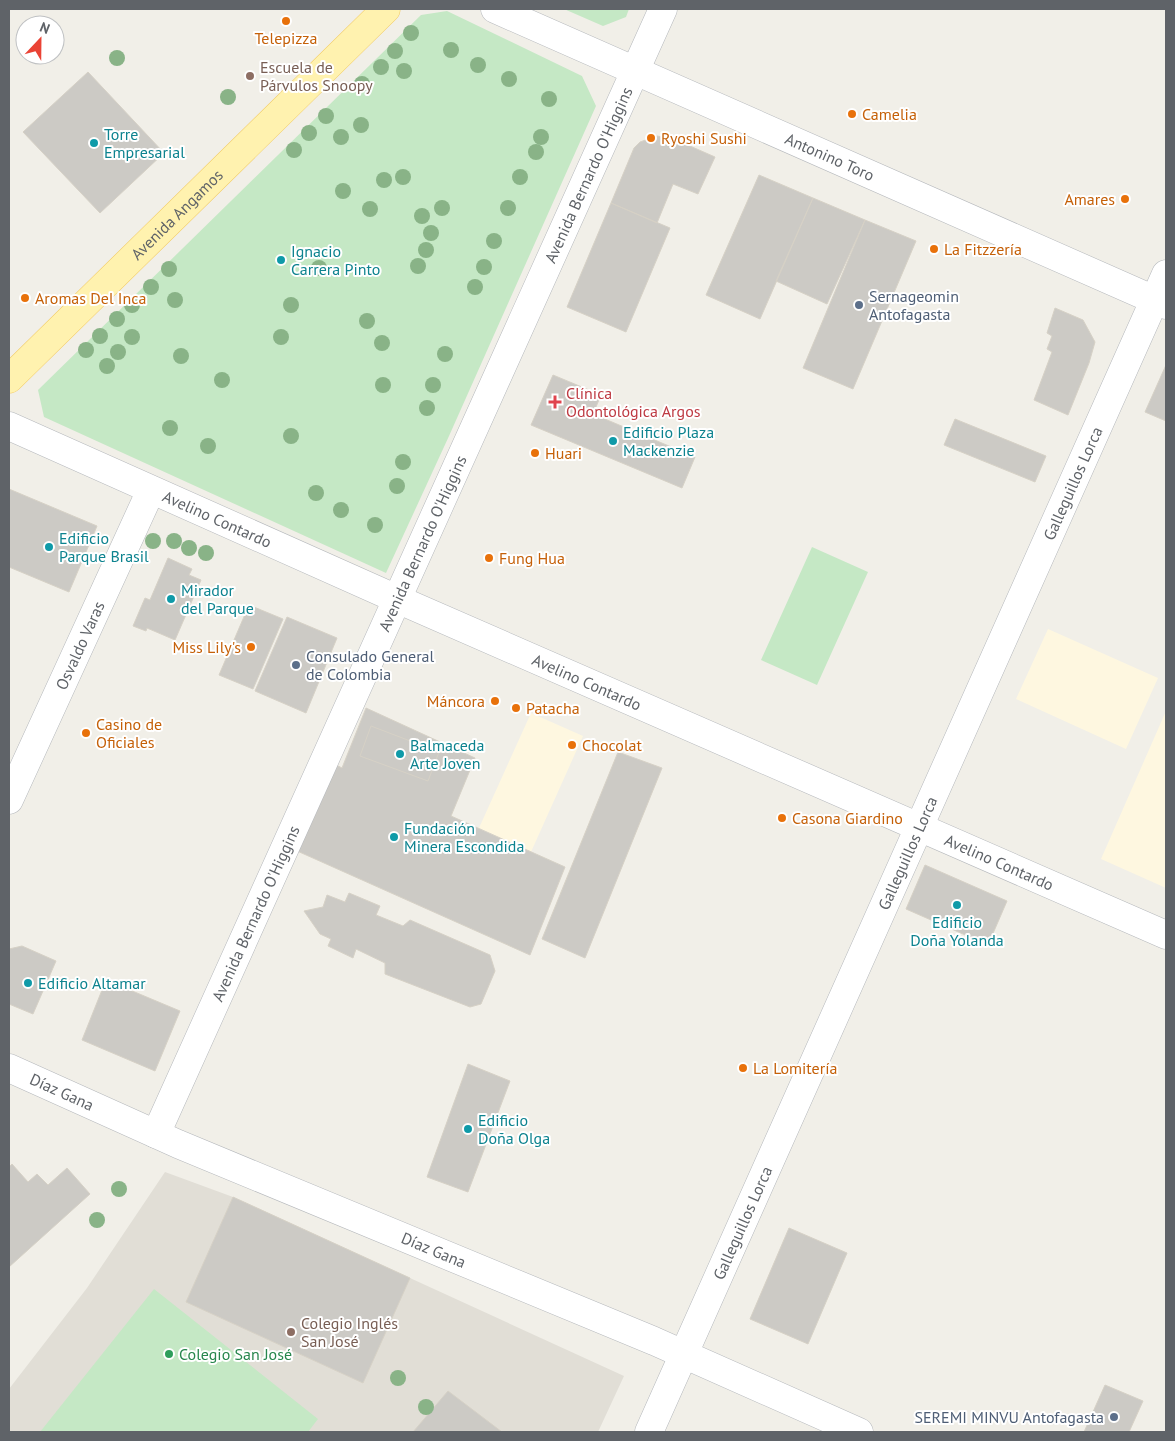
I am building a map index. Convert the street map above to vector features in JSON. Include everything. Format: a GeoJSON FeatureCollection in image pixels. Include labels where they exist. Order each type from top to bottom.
{"type":"FeatureCollection","features":[{"type":"Feature","properties":{"kind":"main road","name":"Avenida Angamos"},"geometry":{"type":"LineString","coordinates":[[344,50],[362,9]]}},
{"type":"Feature","properties":{"kind":"main road","name":"Avenida Angamos"},"geometry":{"type":"LineString","coordinates":[[9,379],[386,9]]}},
{"type":"Feature","properties":{"kind":"street","name":"Antonino Toro"},"geometry":{"type":"LineString","coordinates":[[495,9],[1160,302]]}},
{"type":"Feature","properties":{"kind":"street","name":"Avenida Bernardo O'Higgins"},"geometry":{"type":"LineString","coordinates":[[156,1134],[663,9]]}},
{"type":"Feature","properties":{"kind":"street","name":"Galleguillos Lorca"},"geometry":{"type":"LineString","coordinates":[[648,1432],[920,827],[1160,302],[1166,274]]}},
{"type":"Feature","properties":{"kind":"street","name":"Avelino Contardo"},"geometry":{"type":"LineString","coordinates":[[9,426],[1166,935]]}},
{"type":"Feature","properties":{"kind":"street","name":"Osvaldo Varas"},"geometry":{"type":"LineString","coordinates":[[9,800],[151,490]]}},
{"type":"Feature","properties":{"kind":"street","name":"Díaz Gana"},"geometry":{"type":"LineString","coordinates":[[9,1068],[156,1134],[684,1355],[859,1432]]}},
{"type":"Feature","properties":{"kind":"shaded area"},"geometry":{"type":"Polygon","coordinates":[[[1048,629],[1158,678],[1126,749],[1016,699],[1048,629]]]}},
{"type":"Feature","properties":{"kind":"shaded area"},"geometry":{"type":"Polygon","coordinates":[[[1166,711],[1166,888],[1101,859],[1166,711]]]}},
{"type":"Feature","properties":{"kind":"shaded area"},"geometry":{"type":"Polygon","coordinates":[[[531,713],[583,736],[531,852],[479,828],[531,713]]]}},
{"type":"Feature","properties":{"kind":"shaded area","name":"Colegio Inglés San José"},"geometry":{"type":"Polygon","coordinates":[[[165,1172],[233,1197],[624,1376],[598,1432],[9,1432],[9,1389],[87,1288],[165,1172]]]}},
{"type":"Feature","properties":{"kind":"green space"},"geometry":{"type":"Polygon","coordinates":[[[564,9],[629,9],[626,17],[603,26],[564,9]]]}},
{"type":"Feature","properties":{"kind":"green space"},"geometry":{"type":"Polygon","coordinates":[[[447,11],[582,76],[596,106],[386,573],[44,417],[38,390],[421,15],[447,11]]]}},
{"type":"Feature","properties":{"kind":"green space"},"geometry":{"type":"Polygon","coordinates":[[[812,547],[868,572],[817,685],[761,660],[812,547]]]}},
{"type":"Feature","properties":{"kind":"green space","name":"Colegio San José"},"geometry":{"type":"Polygon","coordinates":[[[154,1289],[318,1419],[308,1432],[40,1432],[154,1289]]]}},
{"type":"Feature","properties":{"kind":"building","name":"Torre Empresarial"},"geometry":{"type":"Polygon","coordinates":[[[88,72],[164,153],[100,213],[23,132],[88,72]]]}},
{"type":"Feature","properties":{"kind":"building"},"geometry":{"type":"Polygon","coordinates":[[[657,136],[674,139],[715,157],[698,194],[673,184],[657,223],[611,203],[634,148],[640,142],[657,136]]]}},
{"type":"Feature","properties":{"kind":"building"},"geometry":{"type":"Polygon","coordinates":[[[759,175],[813,198],[760,319],[706,295],[759,175]]]}},
{"type":"Feature","properties":{"kind":"building"},"geometry":{"type":"Polygon","coordinates":[[[813,198],[865,220],[827,304],[776,281],[813,198]]]}},
{"type":"Feature","properties":{"kind":"building"},"geometry":{"type":"Polygon","coordinates":[[[611,203],[670,228],[626,332],[567,307],[611,203]]]}},
{"type":"Feature","properties":{"kind":"building","name":"Sernageomin Antofagasta"},"geometry":{"type":"Polygon","coordinates":[[[865,220],[916,241],[853,389],[803,368],[865,220]]]}},
{"type":"Feature","properties":{"kind":"building"},"geometry":{"type":"Polygon","coordinates":[[[1055,308],[1083,320],[1095,342],[1089,363],[1068,415],[1034,400],[1052,352],[1047,349],[1052,336],[1047,333],[1055,308]]]}},
{"type":"Feature","properties":{"kind":"building"},"geometry":{"type":"Polygon","coordinates":[[[1166,365],[1166,421],[1145,412],[1166,365]]]}},
{"type":"Feature","properties":{"kind":"building","name":"Edificio Plaza Mackenzie"},"geometry":{"type":"Polygon","coordinates":[[[553,375],[601,395],[593,414],[695,457],[682,488],[531,425],[553,375]]]}},
{"type":"Feature","properties":{"kind":"building"},"geometry":{"type":"Polygon","coordinates":[[[955,419],[1046,456],[1035,482],[944,445],[955,419]]]}},
{"type":"Feature","properties":{"kind":"building","name":"Edificio Parque Brasil"},"geometry":{"type":"Polygon","coordinates":[[[9,489],[97,526],[69,592],[9,567],[9,489]]]}},
{"type":"Feature","properties":{"kind":"building","name":"Mirador del Parque"},"geometry":{"type":"Polygon","coordinates":[[[168,558],[192,569],[189,575],[201,580],[175,640],[147,628],[146,631],[133,626],[145,598],[150,600],[168,558]]]}},
{"type":"Feature","properties":{"kind":"building","name":"Miss Lily's"},"geometry":{"type":"Polygon","coordinates":[[[249,605],[283,619],[253,689],[219,675],[249,605]]]}},
{"type":"Feature","properties":{"kind":"building","name":"Consulado General de Colombia"},"geometry":{"type":"Polygon","coordinates":[[[287,617],[337,638],[306,713],[255,691],[287,617]]]}},
{"type":"Feature","properties":{"kind":"building","name":"Fundación Minera Escondida"},"geometry":{"type":"Polygon","coordinates":[[[366,708],[475,758],[451,816],[565,867],[530,955],[286,846],[325,759],[342,768],[366,708]]]}},
{"type":"Feature","properties":{"kind":"building","name":"Balmaceda Arte Joven"},"geometry":{"type":"Polygon","coordinates":[[[371,726],[439,752],[428,781],[360,756],[371,726]]]}},
{"type":"Feature","properties":{"kind":"building"},"geometry":{"type":"Polygon","coordinates":[[[618,752],[662,768],[585,958],[542,939],[618,752]]]}},
{"type":"Feature","properties":{"kind":"building","name":"Edificio Doña Yolanda"},"geometry":{"type":"Polygon","coordinates":[[[925,865],[1007,901],[988,945],[906,909],[925,865]]]}},
{"type":"Feature","properties":{"kind":"building"},"geometry":{"type":"Polygon","coordinates":[[[349,893],[380,906],[376,915],[403,926],[410,920],[490,955],[495,971],[481,1004],[470,1007],[385,974],[385,963],[356,949],[353,958],[328,946],[331,939],[320,934],[304,911],[323,907],[327,895],[345,902],[349,893]]]}},
{"type":"Feature","properties":{"kind":"building","name":"Edificio Altamar"},"geometry":{"type":"Polygon","coordinates":[[[22,946],[56,961],[33,1014],[9,1004],[9,949],[22,946]]]}},
{"type":"Feature","properties":{"kind":"building"},"geometry":{"type":"Polygon","coordinates":[[[106,980],[180,1011],[155,1071],[82,1040],[106,980]]]}},
{"type":"Feature","properties":{"kind":"building","name":"Edificio Doña Olga"},"geometry":{"type":"Polygon","coordinates":[[[468,1064],[510,1081],[468,1192],[427,1177],[468,1064]]]}},
{"type":"Feature","properties":{"kind":"building"},"geometry":{"type":"Polygon","coordinates":[[[12,1164],[28,1182],[37,1174],[48,1185],[67,1168],[90,1194],[9,1267],[9,1167],[12,1164]]]}},
{"type":"Feature","properties":{"kind":"building"},"geometry":{"type":"Polygon","coordinates":[[[233,1197],[410,1278],[363,1383],[186,1302],[233,1197]]]}},
{"type":"Feature","properties":{"kind":"building"},"geometry":{"type":"Polygon","coordinates":[[[789,1228],[847,1253],[808,1344],[750,1319],[789,1228]]]}},
{"type":"Feature","properties":{"kind":"building","name":"SEREMI MINVU Antofagasta"},"geometry":{"type":"Polygon","coordinates":[[[1105,1385],[1143,1401],[1129,1432],[1084,1432],[1105,1385]]]}},
{"type":"Feature","properties":{"kind":"building"},"geometry":{"type":"Polygon","coordinates":[[[448,1391],[502,1432],[413,1432],[448,1391]]]}},
{"type":"Feature","properties":{"kind":"place","name":"Telepizza"},"geometry":{"type":"Point","coordinates":[286,21]}},
{"type":"Feature","properties":{"kind":"place","name":"Escuela de Párvulos Snoopy"},"geometry":{"type":"Point","coordinates":[250,76]}},
{"type":"Feature","properties":{"kind":"place","name":"Camelia"},"geometry":{"type":"Point","coordinates":[852,114]}},
{"type":"Feature","properties":{"kind":"place","name":"Ryoshi Sushi"},"geometry":{"type":"Point","coordinates":[651,138]}},
{"type":"Feature","properties":{"kind":"place","name":"Torre Empresarial"},"geometry":{"type":"Point","coordinates":[94,143]}},
{"type":"Feature","properties":{"kind":"place","name":"Amares"},"geometry":{"type":"Point","coordinates":[1125,199]}},
{"type":"Feature","properties":{"kind":"place","name":"La Fitzzería"},"geometry":{"type":"Point","coordinates":[934,249]}},
{"type":"Feature","properties":{"kind":"place","name":"Ignacio Carrera Pinto"},"geometry":{"type":"Point","coordinates":[281,260]}},
{"type":"Feature","properties":{"kind":"place","name":"Aromas Del Inca"},"geometry":{"type":"Point","coordinates":[25,298]}},
{"type":"Feature","properties":{"kind":"place","name":"Sernageomin Antofagasta"},"geometry":{"type":"Point","coordinates":[859,305]}},
{"type":"Feature","properties":{"kind":"place","name":"Clínica Odontológica Argos"},"geometry":{"type":"Point","coordinates":[555,402]}},
{"type":"Feature","properties":{"kind":"place","name":"Edificio Plaza Mackenzie"},"geometry":{"type":"Point","coordinates":[613,441]}},
{"type":"Feature","properties":{"kind":"place","name":"Huari"},"geometry":{"type":"Point","coordinates":[535,453]}},
{"type":"Feature","properties":{"kind":"place","name":"Edificio Parque Brasil"},"geometry":{"type":"Point","coordinates":[49,547]}},
{"type":"Feature","properties":{"kind":"place","name":"Fung Hua"},"geometry":{"type":"Point","coordinates":[489,558]}},
{"type":"Feature","properties":{"kind":"place","name":"Mirador del Parque"},"geometry":{"type":"Point","coordinates":[171,599]}},
{"type":"Feature","properties":{"kind":"place","name":"Miss Lily's"},"geometry":{"type":"Point","coordinates":[251,647]}},
{"type":"Feature","properties":{"kind":"place","name":"Consulado General de Colombia"},"geometry":{"type":"Point","coordinates":[296,665]}},
{"type":"Feature","properties":{"kind":"place","name":"Máncora"},"geometry":{"type":"Point","coordinates":[495,701]}},
{"type":"Feature","properties":{"kind":"place","name":"Patacha"},"geometry":{"type":"Point","coordinates":[516,708]}},
{"type":"Feature","properties":{"kind":"place","name":"Casino de Oficiales"},"geometry":{"type":"Point","coordinates":[86,733]}},
{"type":"Feature","properties":{"kind":"place","name":"Chocolat"},"geometry":{"type":"Point","coordinates":[572,745]}},
{"type":"Feature","properties":{"kind":"place","name":"Balmaceda Arte Joven"},"geometry":{"type":"Point","coordinates":[400,754]}},
{"type":"Feature","properties":{"kind":"place","name":"Casona Giardino"},"geometry":{"type":"Point","coordinates":[782,818]}},
{"type":"Feature","properties":{"kind":"place","name":"Fundación Minera Escondida"},"geometry":{"type":"Point","coordinates":[394,837]}},
{"type":"Feature","properties":{"kind":"place","name":"Edificio Doña Yolanda"},"geometry":{"type":"Point","coordinates":[957,905]}},
{"type":"Feature","properties":{"kind":"place","name":"Edificio Altamar"},"geometry":{"type":"Point","coordinates":[28,983]}},
{"type":"Feature","properties":{"kind":"place","name":"La Lomitería"},"geometry":{"type":"Point","coordinates":[743,1068]}},
{"type":"Feature","properties":{"kind":"place","name":"Edificio Doña Olga"},"geometry":{"type":"Point","coordinates":[468,1129]}},
{"type":"Feature","properties":{"kind":"place","name":"Colegio Inglés San José"},"geometry":{"type":"Point","coordinates":[291,1332]}},
{"type":"Feature","properties":{"kind":"place","name":"Colegio San José"},"geometry":{"type":"Point","coordinates":[169,1354]}},
{"type":"Feature","properties":{"kind":"place","name":"SEREMI MINVU Antofagasta"},"geometry":{"type":"Point","coordinates":[1114,1417]}}]}
